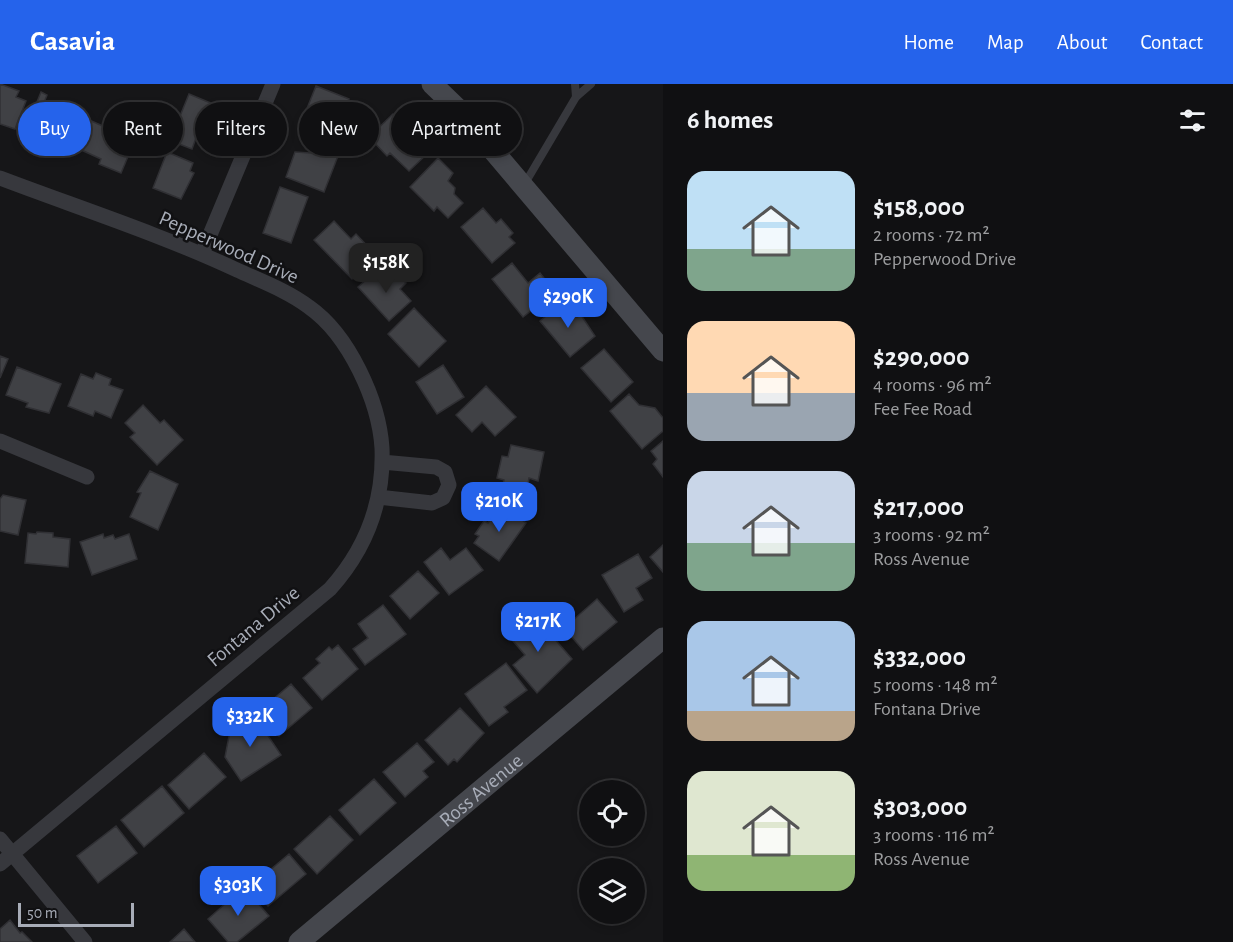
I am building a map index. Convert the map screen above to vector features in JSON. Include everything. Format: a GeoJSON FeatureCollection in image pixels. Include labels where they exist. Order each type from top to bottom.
{"type":"FeatureCollection","features":[{"type":"Feature","properties":{"kind":"street"},"geometry":{"type":"LineString","coordinates":[[202,254],[273,84]]}},
{"type":"Feature","properties":{"kind":"street"},"geometry":{"type":"LineString","coordinates":[[432,84],[457,108],[663,351]]}},
{"type":"Feature","properties":{"kind":"street","name":"Pepperwood Drive"},"geometry":{"type":"LineString","coordinates":[[0,178],[202,254],[310,307],[343,342],[367,387],[380,424],[382,462],[378,497]]}},
{"type":"Feature","properties":{"kind":"street"},"geometry":{"type":"LineString","coordinates":[[0,441],[87,477]]}},
{"type":"Feature","properties":{"kind":"street"},"geometry":{"type":"LineString","coordinates":[[378,497],[432,502],[442,498],[449,485],[445,472],[436,466],[382,462]]}},
{"type":"Feature","properties":{"kind":"street","name":"Fontana Drive"},"geometry":{"type":"LineString","coordinates":[[0,864],[330,589],[360,550],[372,524],[378,497]]}},
{"type":"Feature","properties":{"kind":"street","name":"Ross Avenue"},"geometry":{"type":"LineString","coordinates":[[298,942],[663,638]]}},
{"type":"Feature","properties":{"kind":"street"},"geometry":{"type":"LineString","coordinates":[[0,839],[85,942]]}},
{"type":"Feature","properties":{"kind":"lane"},"geometry":{"type":"LineString","coordinates":[[575,84],[576,97]]}},
{"type":"Feature","properties":{"kind":"lane"},"geometry":{"type":"LineString","coordinates":[[523,186],[576,97],[591,84]]}},
{"type":"Feature","properties":{"kind":"building"},"geometry":{"type":"Polygon","coordinates":[[[0,84],[19,91],[16,97],[26,101],[18,102],[18,121],[15,129],[0,124],[0,84]]]}},
{"type":"Feature","properties":{"kind":"building"},"geometry":{"type":"Polygon","coordinates":[[[316,86],[349,99],[348,102],[310,102],[316,86]]]}},
{"type":"Feature","properties":{"kind":"building"},"geometry":{"type":"Polygon","coordinates":[[[41,92],[47,95],[44,102],[37,102],[41,92]]]}},
{"type":"Feature","properties":{"kind":"building"},"geometry":{"type":"Polygon","coordinates":[[[189,94],[208,102],[195,102],[195,141],[192,149],[183,146],[183,109],[189,94]]]}},
{"type":"Feature","properties":{"kind":"building"},"geometry":{"type":"Polygon","coordinates":[[[391,116],[391,154],[387,156],[379,148],[379,127],[391,116]]]}},
{"type":"Feature","properties":{"kind":"building"},"geometry":{"type":"Polygon","coordinates":[[[91,121],[103,126],[103,156],[128,156],[121,173],[99,164],[101,159],[91,154],[91,121]]]}},
{"type":"Feature","properties":{"kind":"building"},"geometry":{"type":"Polygon","coordinates":[[[295,152],[299,152],[299,156],[338,156],[324,192],[286,177],[295,152]]]}},
{"type":"Feature","properties":{"kind":"building"},"geometry":{"type":"Polygon","coordinates":[[[165,156],[176,156],[193,163],[190,171],[194,173],[181,199],[153,188],[165,156]]]}},
{"type":"Feature","properties":{"kind":"building"},"geometry":{"type":"Polygon","coordinates":[[[393,156],[425,156],[409,171],[393,156]]]}},
{"type":"Feature","properties":{"kind":"building"},"geometry":{"type":"Polygon","coordinates":[[[438,158],[453,173],[448,181],[455,188],[454,194],[463,203],[448,218],[437,207],[434,211],[410,187],[438,158]]]}},
{"type":"Feature","properties":{"kind":"building"},"geometry":{"type":"Polygon","coordinates":[[[280,187],[308,197],[291,243],[263,233],[280,187]]]}},
{"type":"Feature","properties":{"kind":"building"},"geometry":{"type":"Polygon","coordinates":[[[483,208],[496,223],[501,219],[513,233],[509,237],[515,243],[492,263],[461,227],[483,208]]]}},
{"type":"Feature","properties":{"kind":"building"},"geometry":{"type":"Polygon","coordinates":[[[334,221],[351,239],[356,234],[376,255],[352,279],[314,240],[334,221]]]}},
{"type":"Feature","properties":{"kind":"building"},"geometry":{"type":"Polygon","coordinates":[[[512,263],[528,283],[540,273],[555,292],[523,317],[492,279],[512,263]]]}},
{"type":"Feature","properties":{"kind":"building"},"geometry":{"type":"Polygon","coordinates":[[[378,269],[388,281],[397,273],[406,283],[400,289],[411,301],[389,321],[358,287],[378,269]]]}},
{"type":"Feature","properties":{"kind":"building"},"geometry":{"type":"Polygon","coordinates":[[[563,302],[577,317],[581,315],[595,336],[570,357],[540,321],[563,302]]]}},
{"type":"Feature","properties":{"kind":"building"},"geometry":{"type":"Polygon","coordinates":[[[414,308],[446,341],[419,367],[388,334],[414,308]]]}},
{"type":"Feature","properties":{"kind":"building"},"geometry":{"type":"Polygon","coordinates":[[[604,349],[633,382],[611,402],[581,368],[604,349]]]}},
{"type":"Feature","properties":{"kind":"building"},"geometry":{"type":"Polygon","coordinates":[[[0,356],[8,359],[0,378],[0,356]]]}},
{"type":"Feature","properties":{"kind":"building"},"geometry":{"type":"Polygon","coordinates":[[[443,365],[464,397],[437,414],[416,382],[443,365]]]}},
{"type":"Feature","properties":{"kind":"building"},"geometry":{"type":"Polygon","coordinates":[[[17,367],[61,384],[49,413],[26,407],[28,403],[6,395],[17,367]]]}},
{"type":"Feature","properties":{"kind":"building"},"geometry":{"type":"Polygon","coordinates":[[[96,373],[111,379],[109,385],[123,390],[111,418],[95,411],[93,416],[68,406],[81,374],[93,379],[96,373]]]}},
{"type":"Feature","properties":{"kind":"building"},"geometry":{"type":"Polygon","coordinates":[[[486,386],[516,417],[495,436],[482,422],[472,432],[456,415],[486,386]]]}},
{"type":"Feature","properties":{"kind":"building"},"geometry":{"type":"Polygon","coordinates":[[[629,394],[639,405],[655,408],[663,418],[663,431],[642,449],[610,411],[629,394]]]}},
{"type":"Feature","properties":{"kind":"building"},"geometry":{"type":"Polygon","coordinates":[[[143,405],[160,423],[164,420],[183,440],[157,465],[130,437],[135,433],[125,423],[143,405]]]}},
{"type":"Feature","properties":{"kind":"building"},"geometry":{"type":"Polygon","coordinates":[[[663,441],[663,477],[653,464],[657,459],[651,451],[663,441]]]}},
{"type":"Feature","properties":{"kind":"building"},"geometry":{"type":"Polygon","coordinates":[[[511,445],[544,452],[538,481],[529,478],[525,501],[501,495],[504,480],[497,478],[502,456],[508,457],[511,445]]]}},
{"type":"Feature","properties":{"kind":"building"},"geometry":{"type":"Polygon","coordinates":[[[150,471],[178,484],[158,530],[130,517],[141,493],[137,492],[150,471]]]}},
{"type":"Feature","properties":{"kind":"building"},"geometry":{"type":"Polygon","coordinates":[[[3,495],[26,500],[18,535],[0,531],[0,499],[3,495]]]}},
{"type":"Feature","properties":{"kind":"building"},"geometry":{"type":"Polygon","coordinates":[[[501,505],[526,523],[499,561],[474,543],[479,536],[475,534],[484,521],[488,523],[501,505]]]}},
{"type":"Feature","properties":{"kind":"building"},"geometry":{"type":"Polygon","coordinates":[[[37,532],[53,533],[53,537],[70,539],[68,567],[25,563],[28,533],[36,534],[37,532]]]}},
{"type":"Feature","properties":{"kind":"building"},"geometry":{"type":"Polygon","coordinates":[[[103,534],[104,538],[113,535],[115,539],[129,534],[137,559],[92,575],[80,542],[103,534]]]}},
{"type":"Feature","properties":{"kind":"building"},"geometry":{"type":"Polygon","coordinates":[[[663,545],[663,572],[650,557],[663,545]]]}},
{"type":"Feature","properties":{"kind":"building"},"geometry":{"type":"Polygon","coordinates":[[[441,548],[450,560],[466,548],[483,570],[449,595],[424,562],[441,548]]]}},
{"type":"Feature","properties":{"kind":"building"},"geometry":{"type":"Polygon","coordinates":[[[638,554],[652,578],[636,588],[643,600],[624,612],[602,575],[638,554]]]}},
{"type":"Feature","properties":{"kind":"building"},"geometry":{"type":"Polygon","coordinates":[[[418,571],[439,593],[410,619],[390,596],[418,571]]]}},
{"type":"Feature","properties":{"kind":"building"},"geometry":{"type":"Polygon","coordinates":[[[597,599],[617,622],[583,650],[564,628],[597,599]]]}},
{"type":"Feature","properties":{"kind":"building"},"geometry":{"type":"Polygon","coordinates":[[[383,605],[406,634],[365,665],[353,649],[368,638],[358,624],[383,605]]]}},
{"type":"Feature","properties":{"kind":"building"},"geometry":{"type":"Polygon","coordinates":[[[533,614],[572,659],[537,693],[513,665],[525,655],[508,635],[533,614]]]}},
{"type":"Feature","properties":{"kind":"building"},"geometry":{"type":"Polygon","coordinates":[[[338,645],[358,669],[322,700],[303,678],[320,663],[316,659],[329,647],[332,650],[338,645]]]}},
{"type":"Feature","properties":{"kind":"building"},"geometry":{"type":"Polygon","coordinates":[[[506,663],[527,690],[504,707],[508,712],[489,726],[465,694],[506,663]]]}},
{"type":"Feature","properties":{"kind":"building"},"geometry":{"type":"Polygon","coordinates":[[[291,684],[312,708],[279,736],[258,712],[291,684]]]}},
{"type":"Feature","properties":{"kind":"building"},"geometry":{"type":"Polygon","coordinates":[[[460,708],[484,733],[457,762],[454,759],[448,765],[425,740],[460,708]]]}},
{"type":"Feature","properties":{"kind":"building"},"geometry":{"type":"Polygon","coordinates":[[[254,715],[281,755],[241,781],[225,757],[230,731],[254,715]]]}},
{"type":"Feature","properties":{"kind":"building"},"geometry":{"type":"Polygon","coordinates":[[[417,743],[434,762],[423,771],[428,777],[405,797],[383,772],[417,743]]]}},
{"type":"Feature","properties":{"kind":"building"},"geometry":{"type":"Polygon","coordinates":[[[204,753],[226,777],[189,809],[168,785],[204,753]]]}},
{"type":"Feature","properties":{"kind":"building"},"geometry":{"type":"Polygon","coordinates":[[[374,779],[396,803],[360,835],[339,810],[374,779]]]}},
{"type":"Feature","properties":{"kind":"building"},"geometry":{"type":"Polygon","coordinates":[[[162,786],[184,813],[144,847],[121,820],[162,786]]]}},
{"type":"Feature","properties":{"kind":"building"},"geometry":{"type":"Polygon","coordinates":[[[330,816],[353,840],[317,874],[294,849],[330,816]]]}},
{"type":"Feature","properties":{"kind":"building"},"geometry":{"type":"Polygon","coordinates":[[[116,826],[137,853],[98,883],[77,856],[116,826]]]}},
{"type":"Feature","properties":{"kind":"building"},"geometry":{"type":"Polygon","coordinates":[[[289,854],[306,874],[268,906],[251,886],[289,854]]]}},
{"type":"Feature","properties":{"kind":"building"},"geometry":{"type":"Polygon","coordinates":[[[244,887],[269,916],[237,942],[228,942],[208,919],[244,887]]]}},
{"type":"Feature","properties":{"kind":"building"},"geometry":{"type":"Polygon","coordinates":[[[10,920],[20,933],[22,932],[32,942],[0,942],[0,929],[10,920]]]}},
{"type":"Feature","properties":{"kind":"building"},"geometry":{"type":"Polygon","coordinates":[[[184,929],[195,942],[170,942],[184,929]]]}}]}
